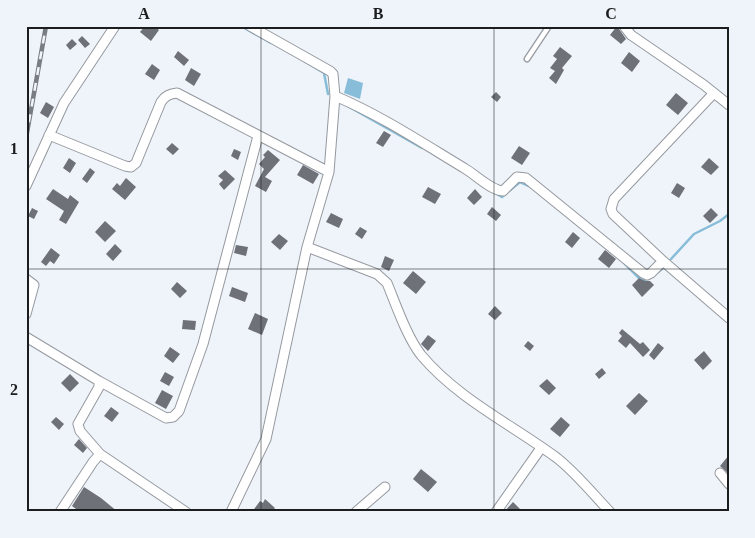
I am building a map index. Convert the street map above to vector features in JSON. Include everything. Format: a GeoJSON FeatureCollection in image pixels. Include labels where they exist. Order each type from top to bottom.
{"type":"FeatureCollection","features":[{"type":"Feature","properties":{"kind":"street"},"geometry":{"type":"LineString","coordinates":[[26,186],[64,103],[115,26]]}},
{"type":"Feature","properties":{"kind":"street"},"geometry":{"type":"LineString","coordinates":[[230,512],[266,439],[307,247],[329,172],[335,96],[333,74],[330,71],[250,26]]}},
{"type":"Feature","properties":{"kind":"street"},"geometry":{"type":"LineString","coordinates":[[624,26],[631,35],[714,93],[729,106]]}},
{"type":"Feature","properties":{"kind":"street"},"geometry":{"type":"LineString","coordinates":[[49,135],[131,167],[136,163],[161,102],[165,97],[177,93],[329,172]]}},
{"type":"Feature","properties":{"kind":"street"},"geometry":{"type":"LineString","coordinates":[[714,93],[612,203],[611,209],[613,214],[663,261],[729,318]]}},
{"type":"Feature","properties":{"kind":"street"},"geometry":{"type":"LineString","coordinates":[[335,96],[367,110],[475,174],[498,190],[504,191],[517,177],[526,178],[643,273],[647,275],[651,273],[663,261]]}},
{"type":"Feature","properties":{"kind":"street"},"geometry":{"type":"LineString","coordinates":[[26,337],[99,381],[166,418],[173,417],[178,411],[203,344],[258,136]]}},
{"type":"Feature","properties":{"kind":"street"},"geometry":{"type":"LineString","coordinates":[[307,247],[383,278],[420,353],[459,392],[564,464],[610,512]]}},
{"type":"Feature","properties":{"kind":"street"},"geometry":{"type":"LineString","coordinates":[[26,279],[34,285],[26,314]]}},
{"type":"Feature","properties":{"kind":"street"},"geometry":{"type":"LineString","coordinates":[[99,381],[99,387],[78,424],[80,431],[100,454],[186,512]]}},
{"type":"Feature","properties":{"kind":"street"},"geometry":{"type":"LineString","coordinates":[[496,512],[541,448]]}},
{"type":"Feature","properties":{"kind":"street"},"geometry":{"type":"LineString","coordinates":[[60,512],[92,462],[100,454]]}},
{"type":"Feature","properties":{"kind":"street"},"geometry":{"type":"LineString","coordinates":[[720,473],[729,484]]}},
{"type":"Feature","properties":{"kind":"street"},"geometry":{"type":"LineString","coordinates":[[356,512],[385,487]]}},
{"type":"Feature","properties":{"kind":"lane"},"geometry":{"type":"LineString","coordinates":[[527,59],[549,26]]}},
{"type":"Feature","properties":{"kind":"water"},"geometry":{"type":"Polygon","coordinates":[[[348,78],[363,83],[360,99],[344,93],[348,78]]]}},
{"type":"Feature","properties":{"kind":"building"},"geometry":{"type":"Polygon","coordinates":[[[145,26],[154,26],[159,30],[151,41],[140,32],[145,26]]]}},
{"type":"Feature","properties":{"kind":"building"},"geometry":{"type":"Polygon","coordinates":[[[617,26],[626,39],[621,44],[610,35],[617,26]]]}},
{"type":"Feature","properties":{"kind":"building"},"geometry":{"type":"Polygon","coordinates":[[[82,36],[90,44],[85,48],[78,40],[82,36]]]}},
{"type":"Feature","properties":{"kind":"building"},"geometry":{"type":"Polygon","coordinates":[[[72,39],[77,44],[70,50],[66,45],[72,39]]]}},
{"type":"Feature","properties":{"kind":"building"},"geometry":{"type":"Polygon","coordinates":[[[560,47],[572,56],[562,68],[564,70],[556,84],[549,78],[555,71],[550,68],[557,59],[553,56],[560,47]]]}},
{"type":"Feature","properties":{"kind":"building"},"geometry":{"type":"Polygon","coordinates":[[[178,51],[189,60],[184,66],[174,57],[178,51]]]}},
{"type":"Feature","properties":{"kind":"building"},"geometry":{"type":"Polygon","coordinates":[[[629,52],[640,61],[632,72],[621,63],[629,52]]]}},
{"type":"Feature","properties":{"kind":"building"},"geometry":{"type":"Polygon","coordinates":[[[152,64],[160,70],[154,80],[145,74],[152,64]]]}},
{"type":"Feature","properties":{"kind":"building"},"geometry":{"type":"Polygon","coordinates":[[[191,68],[201,74],[194,86],[185,80],[191,68]]]}},
{"type":"Feature","properties":{"kind":"building"},"geometry":{"type":"Polygon","coordinates":[[[496,92],[501,97],[497,102],[491,97],[496,92]]]}},
{"type":"Feature","properties":{"kind":"building"},"geometry":{"type":"Polygon","coordinates":[[[676,93],[688,103],[678,115],[666,105],[676,93]]]}},
{"type":"Feature","properties":{"kind":"building"},"geometry":{"type":"Polygon","coordinates":[[[46,102],[54,107],[48,118],[40,113],[46,102]]]}},
{"type":"Feature","properties":{"kind":"building"},"geometry":{"type":"Polygon","coordinates":[[[384,131],[391,135],[383,147],[376,143],[384,131]]]}},
{"type":"Feature","properties":{"kind":"building"},"geometry":{"type":"Polygon","coordinates":[[[172,143],[179,149],[173,155],[166,149],[172,143]]]}},
{"type":"Feature","properties":{"kind":"building"},"geometry":{"type":"Polygon","coordinates":[[[519,146],[530,153],[522,165],[511,158],[519,146]]]}},
{"type":"Feature","properties":{"kind":"building"},"geometry":{"type":"Polygon","coordinates":[[[234,149],[241,152],[238,160],[231,156],[234,149]]]}},
{"type":"Feature","properties":{"kind":"building"},"geometry":{"type":"Polygon","coordinates":[[[268,150],[280,160],[265,177],[272,181],[266,192],[255,186],[264,169],[259,164],[265,157],[263,155],[268,150]]]}},
{"type":"Feature","properties":{"kind":"building"},"geometry":{"type":"Polygon","coordinates":[[[69,158],[76,163],[70,173],[63,168],[69,158]]]}},
{"type":"Feature","properties":{"kind":"building"},"geometry":{"type":"Polygon","coordinates":[[[709,158],[719,167],[711,175],[701,167],[709,158]]]}},
{"type":"Feature","properties":{"kind":"building"},"geometry":{"type":"Polygon","coordinates":[[[303,165],[319,174],[313,184],[297,175],[303,165]]]}},
{"type":"Feature","properties":{"kind":"building"},"geometry":{"type":"Polygon","coordinates":[[[90,168],[95,172],[87,183],[82,179],[90,168]]]}},
{"type":"Feature","properties":{"kind":"building"},"geometry":{"type":"Polygon","coordinates":[[[225,170],[235,179],[224,190],[219,184],[223,180],[218,176],[225,170]]]}},
{"type":"Feature","properties":{"kind":"building"},"geometry":{"type":"Polygon","coordinates":[[[126,178],[136,187],[125,200],[112,189],[117,183],[120,186],[126,178]]]}},
{"type":"Feature","properties":{"kind":"building"},"geometry":{"type":"Polygon","coordinates":[[[677,183],[685,188],[679,198],[671,193],[677,183]]]}},
{"type":"Feature","properties":{"kind":"building"},"geometry":{"type":"Polygon","coordinates":[[[428,187],[441,194],[435,204],[422,197],[428,187]]]}},
{"type":"Feature","properties":{"kind":"building"},"geometry":{"type":"Polygon","coordinates":[[[53,189],[68,199],[70,195],[79,202],[66,224],[59,220],[64,211],[46,199],[53,189]]]}},
{"type":"Feature","properties":{"kind":"building"},"geometry":{"type":"Polygon","coordinates":[[[475,189],[482,197],[474,205],[467,198],[475,189]]]}},
{"type":"Feature","properties":{"kind":"building"},"geometry":{"type":"Polygon","coordinates":[[[492,207],[501,215],[496,221],[487,214],[492,207]]]}},
{"type":"Feature","properties":{"kind":"building"},"geometry":{"type":"Polygon","coordinates":[[[32,208],[38,211],[34,219],[28,216],[32,208]]]}},
{"type":"Feature","properties":{"kind":"building"},"geometry":{"type":"Polygon","coordinates":[[[711,208],[718,215],[710,223],[703,216],[711,208]]]}},
{"type":"Feature","properties":{"kind":"building"},"geometry":{"type":"Polygon","coordinates":[[[331,213],[343,219],[339,228],[326,222],[331,213]]]}},
{"type":"Feature","properties":{"kind":"building"},"geometry":{"type":"Polygon","coordinates":[[[105,221],[116,231],[105,242],[95,232],[105,221]]]}},
{"type":"Feature","properties":{"kind":"building"},"geometry":{"type":"Polygon","coordinates":[[[360,227],[367,231],[362,239],[355,234],[360,227]]]}},
{"type":"Feature","properties":{"kind":"building"},"geometry":{"type":"Polygon","coordinates":[[[573,232],[580,238],[572,248],[565,242],[573,232]]]}},
{"type":"Feature","properties":{"kind":"building"},"geometry":{"type":"Polygon","coordinates":[[[279,234],[288,241],[280,250],[271,242],[279,234]]]}},
{"type":"Feature","properties":{"kind":"building"},"geometry":{"type":"Polygon","coordinates":[[[115,244],[122,251],[113,261],[106,254],[115,244]]]}},
{"type":"Feature","properties":{"kind":"building"},"geometry":{"type":"Polygon","coordinates":[[[236,245],[248,247],[246,256],[234,253],[236,245]]]}},
{"type":"Feature","properties":{"kind":"building"},"geometry":{"type":"Polygon","coordinates":[[[51,248],[60,255],[54,264],[50,261],[46,266],[41,262],[51,248]]]}},
{"type":"Feature","properties":{"kind":"building"},"geometry":{"type":"Polygon","coordinates":[[[605,250],[616,259],[609,268],[598,259],[605,250]]]}},
{"type":"Feature","properties":{"kind":"building"},"geometry":{"type":"Polygon","coordinates":[[[385,256],[394,260],[389,271],[381,267],[385,256]]]}},
{"type":"Feature","properties":{"kind":"building"},"geometry":{"type":"Polygon","coordinates":[[[413,271],[426,282],[416,294],[403,283],[413,271]]]}},
{"type":"Feature","properties":{"kind":"building"},"geometry":{"type":"Polygon","coordinates":[[[639,278],[650,281],[654,285],[642,297],[632,285],[639,278]]]}},
{"type":"Feature","properties":{"kind":"building"},"geometry":{"type":"Polygon","coordinates":[[[177,282],[187,291],[180,298],[171,289],[177,282]]]}},
{"type":"Feature","properties":{"kind":"building"},"geometry":{"type":"Polygon","coordinates":[[[232,287],[248,293],[245,302],[229,296],[232,287]]]}},
{"type":"Feature","properties":{"kind":"building"},"geometry":{"type":"Polygon","coordinates":[[[495,306],[502,313],[495,320],[488,314],[495,306]]]}},
{"type":"Feature","properties":{"kind":"building"},"geometry":{"type":"Polygon","coordinates":[[[255,313],[268,319],[262,335],[248,329],[255,313]]]}},
{"type":"Feature","properties":{"kind":"building"},"geometry":{"type":"Polygon","coordinates":[[[183,320],[196,321],[195,330],[182,329],[183,320]]]}},
{"type":"Feature","properties":{"kind":"building"},"geometry":{"type":"Polygon","coordinates":[[[622,329],[640,344],[643,342],[650,350],[643,357],[630,343],[626,348],[618,341],[622,336],[619,333],[622,329]]]}},
{"type":"Feature","properties":{"kind":"building"},"geometry":{"type":"Polygon","coordinates":[[[428,335],[436,341],[428,351],[421,344],[428,335]]]}},
{"type":"Feature","properties":{"kind":"building"},"geometry":{"type":"Polygon","coordinates":[[[528,341],[534,346],[530,351],[524,346],[528,341]]]}},
{"type":"Feature","properties":{"kind":"building"},"geometry":{"type":"Polygon","coordinates":[[[658,343],[664,348],[654,360],[649,355],[658,343]]]}},
{"type":"Feature","properties":{"kind":"building"},"geometry":{"type":"Polygon","coordinates":[[[170,347],[180,354],[173,363],[164,356],[170,347]]]}},
{"type":"Feature","properties":{"kind":"building"},"geometry":{"type":"Polygon","coordinates":[[[704,351],[712,361],[703,370],[694,360],[704,351]]]}},
{"type":"Feature","properties":{"kind":"building"},"geometry":{"type":"Polygon","coordinates":[[[602,368],[606,373],[599,379],[595,374],[602,368]]]}},
{"type":"Feature","properties":{"kind":"building"},"geometry":{"type":"Polygon","coordinates":[[[165,372],[174,377],[169,386],[160,381],[165,372]]]}},
{"type":"Feature","properties":{"kind":"building"},"geometry":{"type":"Polygon","coordinates":[[[70,374],[79,383],[70,392],[61,383],[70,374]]]}},
{"type":"Feature","properties":{"kind":"building"},"geometry":{"type":"Polygon","coordinates":[[[547,379],[556,388],[549,395],[539,386],[547,379]]]}},
{"type":"Feature","properties":{"kind":"building"},"geometry":{"type":"Polygon","coordinates":[[[162,390],[173,396],[166,409],[155,403],[162,390]]]}},
{"type":"Feature","properties":{"kind":"building"},"geometry":{"type":"Polygon","coordinates":[[[639,393],[648,401],[635,415],[626,406],[639,393]]]}},
{"type":"Feature","properties":{"kind":"building"},"geometry":{"type":"Polygon","coordinates":[[[111,407],[119,413],[112,422],[104,416],[111,407]]]}},
{"type":"Feature","properties":{"kind":"building"},"geometry":{"type":"Polygon","coordinates":[[[56,417],[64,424],[59,430],[51,422],[56,417]]]}},
{"type":"Feature","properties":{"kind":"building"},"geometry":{"type":"Polygon","coordinates":[[[561,417],[570,425],[560,437],[550,429],[561,417]]]}},
{"type":"Feature","properties":{"kind":"building"},"geometry":{"type":"Polygon","coordinates":[[[79,439],[87,448],[83,453],[74,445],[79,439]]]}},
{"type":"Feature","properties":{"kind":"building"},"geometry":{"type":"Polygon","coordinates":[[[729,455],[729,474],[720,466],[729,455]]]}},
{"type":"Feature","properties":{"kind":"building"},"geometry":{"type":"Polygon","coordinates":[[[421,469],[437,482],[428,492],[413,479],[421,469]]]}},
{"type":"Feature","properties":{"kind":"building"},"geometry":{"type":"Polygon","coordinates":[[[84,487],[118,512],[80,512],[72,506],[84,487]]]}},
{"type":"Feature","properties":{"kind":"building"},"geometry":{"type":"Polygon","coordinates":[[[265,499],[275,508],[272,512],[252,512],[260,501],[263,503],[265,499]]]}},
{"type":"Feature","properties":{"kind":"building"},"geometry":{"type":"Polygon","coordinates":[[[513,502],[523,512],[504,512],[513,502]]]}},
{"type":"Feature","properties":{"kind":"waterway"},"geometry":{"type":"LineString","coordinates":[[241,26],[271,43]]}},
{"type":"Feature","properties":{"kind":"waterway"},"geometry":{"type":"LineString","coordinates":[[304,61],[324,73],[328,94]]}},
{"type":"Feature","properties":{"kind":"waterway"},"geometry":{"type":"LineString","coordinates":[[344,104],[422,148]]}},
{"type":"Feature","properties":{"kind":"waterway"},"geometry":{"type":"LineString","coordinates":[[509,191],[520,182],[529,186]]}},
{"type":"Feature","properties":{"kind":"waterway"},"geometry":{"type":"LineString","coordinates":[[495,193],[502,197],[505,194]]}},
{"type":"Feature","properties":{"kind":"waterway"},"geometry":{"type":"LineString","coordinates":[[671,259],[694,234],[720,221],[729,214]]}},
{"type":"Feature","properties":{"kind":"waterway"},"geometry":{"type":"LineString","coordinates":[[625,264],[642,281],[647,279]]}},
{"type":"Feature","properties":{"kind":"waterway"},"geometry":{"type":"LineString","coordinates":[[654,275],[662,269]]}},
{"type":"Feature","properties":{"kind":"railway"},"geometry":{"type":"LineString","coordinates":[[26,138],[46,26]]}}]}
